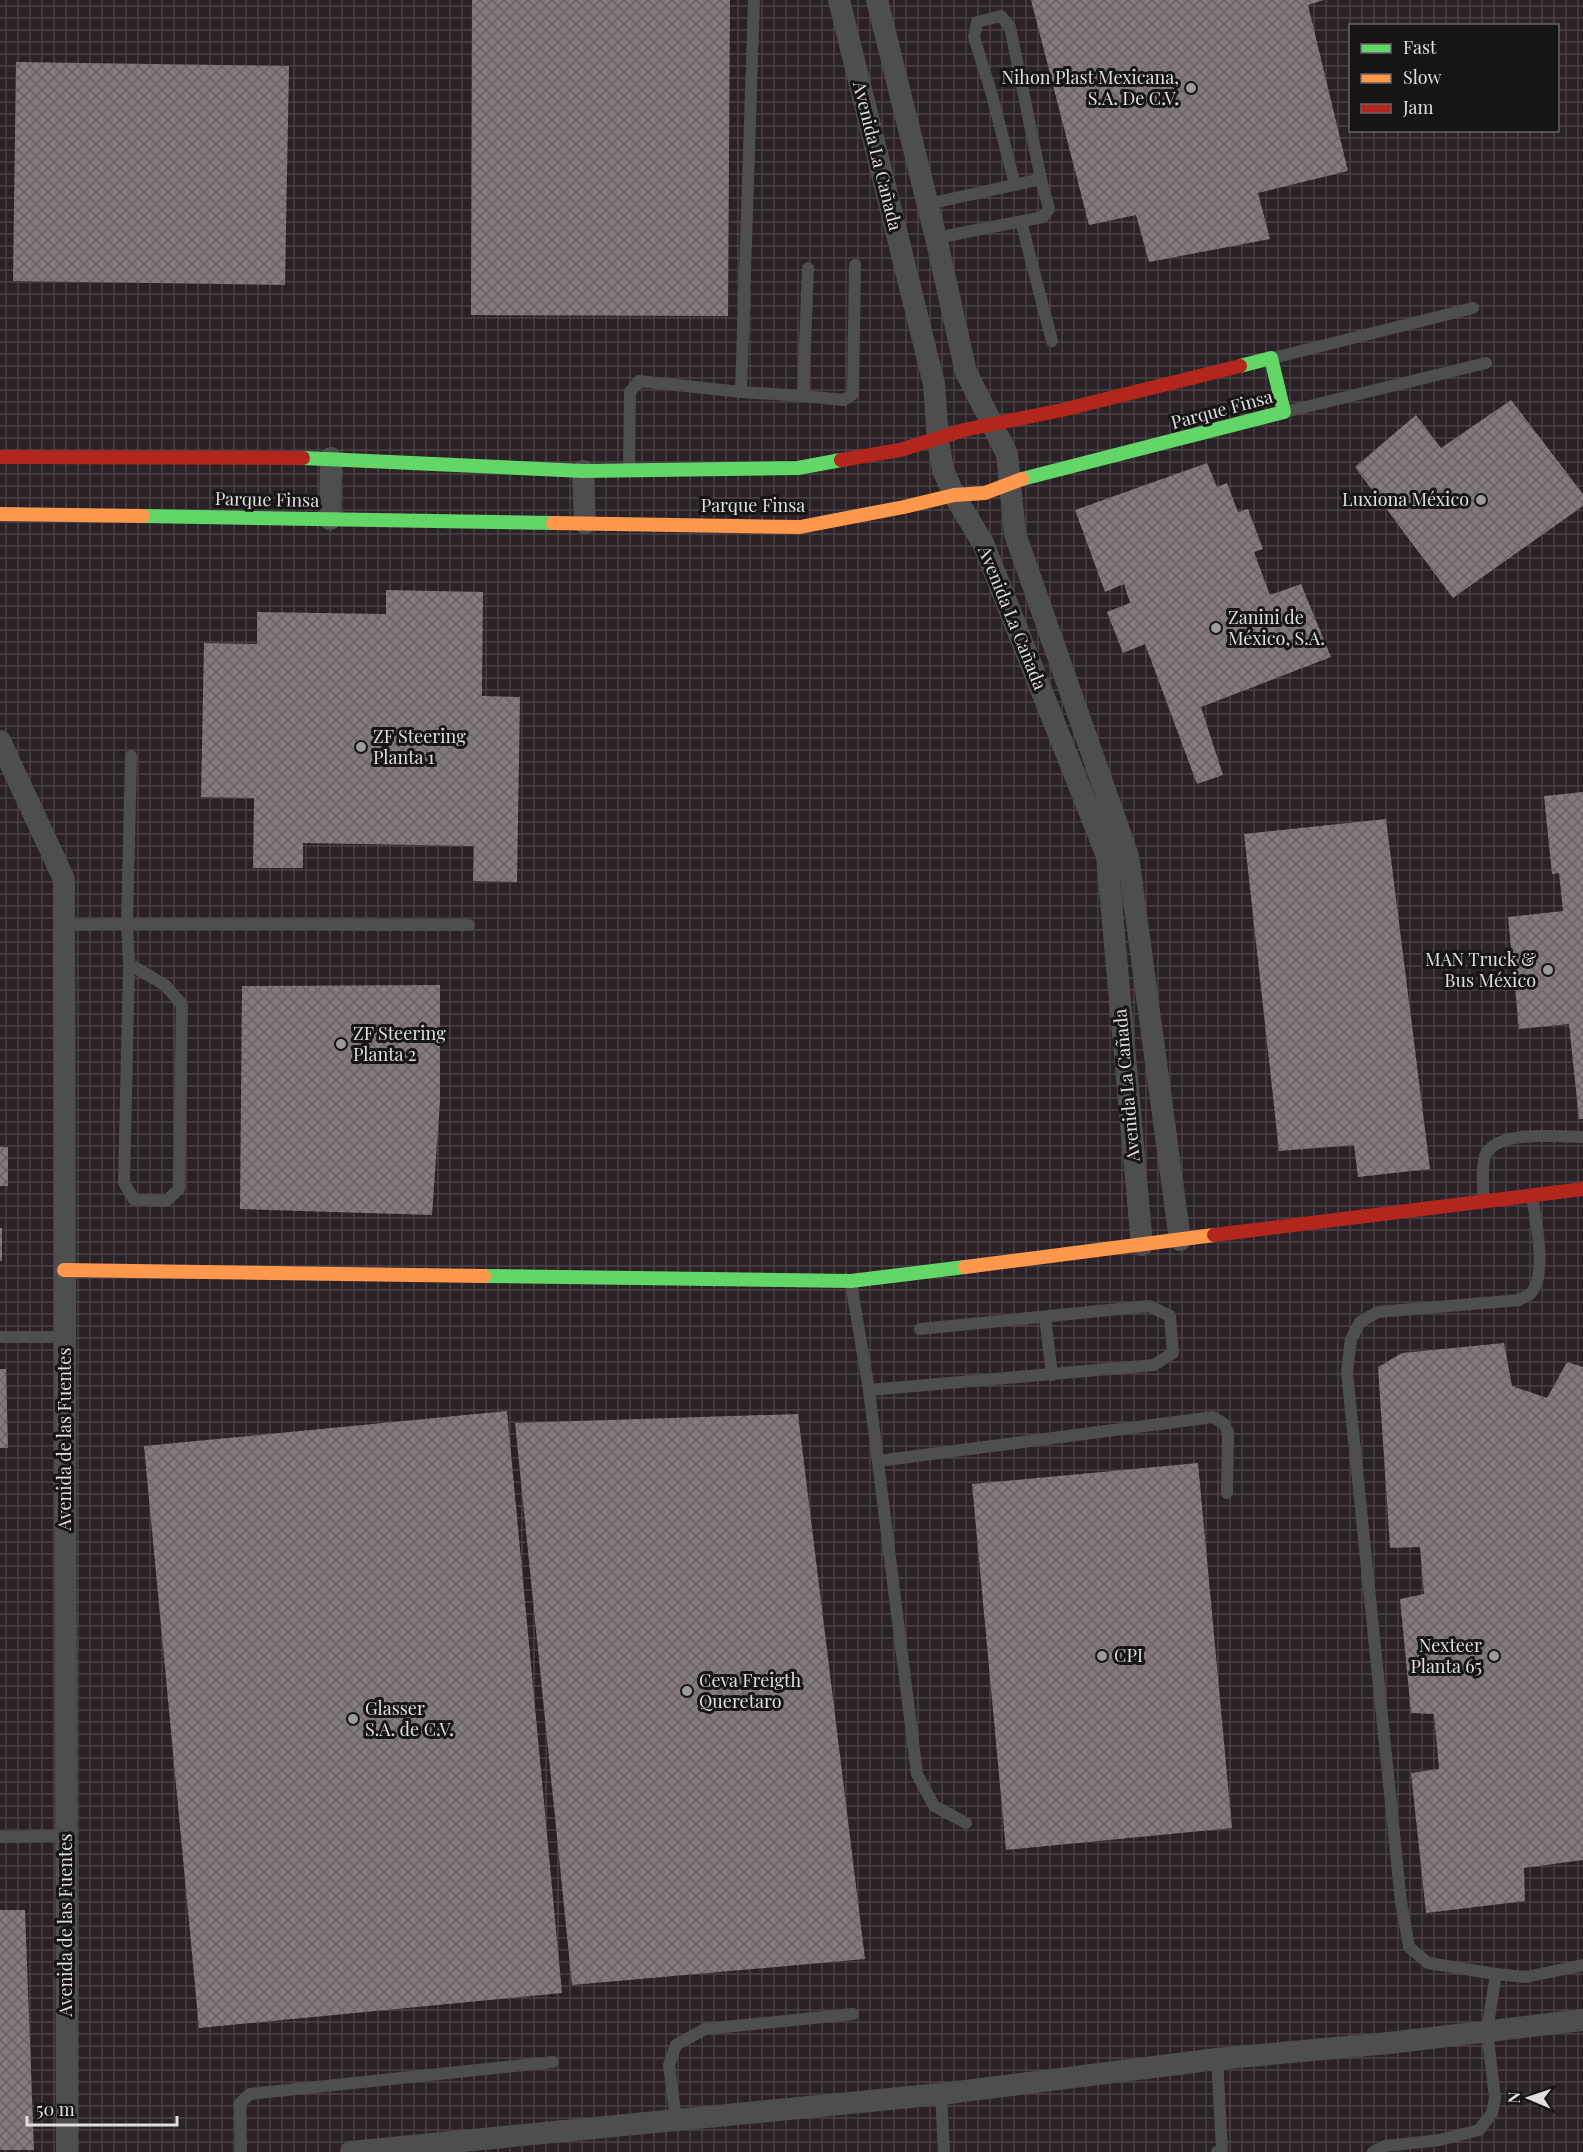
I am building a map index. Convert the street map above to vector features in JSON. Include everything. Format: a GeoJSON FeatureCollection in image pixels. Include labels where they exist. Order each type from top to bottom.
{"type":"FeatureCollection","features":[{"type":"Feature","properties":{"kind":"street","name":"Avenida La Cañada"},"geometry":{"type":"LineString","coordinates":[[839,0],[934,384],[938,440],[943,470],[954,495],[983,543],[1107,856],[1142,1245]]}},
{"type":"Feature","properties":{"kind":"street"},"geometry":{"type":"LineString","coordinates":[[877,0],[928,204],[966,372],[1007,454],[1015,534],[1128,856],[1180,1240]]}},
{"type":"Feature","properties":{"kind":"street"},"geometry":{"type":"LineString","coordinates":[[0,457],[331,458],[583,471],[798,468],[900,450],[964,430],[994,425],[1272,358],[1284,412]]}},
{"type":"Feature","properties":{"kind":"street","name":"Parque Finsa"},"geometry":{"type":"LineString","coordinates":[[0,514],[800,527],[954,495],[985,493],[1011,482],[1284,412]]}},
{"type":"Feature","properties":{"kind":"street"},"geometry":{"type":"LineString","coordinates":[[330,519],[331,458]]}},
{"type":"Feature","properties":{"kind":"street"},"geometry":{"type":"LineString","coordinates":[[583,471],[585,523]]}},
{"type":"Feature","properties":{"kind":"street","name":"Avenida de las Fuentes"},"geometry":{"type":"LineString","coordinates":[[1,747],[64,879],[67,2152]]}},
{"type":"Feature","properties":{"kind":"street"},"geometry":{"type":"LineString","coordinates":[[64,1270],[851,1281],[1583,1189]]}},
{"type":"Feature","properties":{"kind":"street"},"geometry":{"type":"LineString","coordinates":[[351,2152],[940,2094],[1217,2059],[1583,2020]]}},
{"type":"Feature","properties":{"kind":"lane"},"geometry":{"type":"LineString","coordinates":[[741,392],[754,0]]}},
{"type":"Feature","properties":{"kind":"lane"},"geometry":{"type":"LineString","coordinates":[[936,238],[1043,217],[1049,209],[1010,27],[1001,16],[977,22],[974,37],[992,94],[1015,185]]}},
{"type":"Feature","properties":{"kind":"lane"},"geometry":{"type":"LineString","coordinates":[[928,204],[1041,179]]}},
{"type":"Feature","properties":{"kind":"lane"},"geometry":{"type":"LineString","coordinates":[[1021,221],[1052,340]]}},
{"type":"Feature","properties":{"kind":"lane"},"geometry":{"type":"LineString","coordinates":[[629,471],[630,392],[639,381],[844,400],[853,394],[855,265]]}},
{"type":"Feature","properties":{"kind":"lane"},"geometry":{"type":"LineString","coordinates":[[803,396],[808,268]]}},
{"type":"Feature","properties":{"kind":"lane"},"geometry":{"type":"LineString","coordinates":[[1272,358],[1473,308]]}},
{"type":"Feature","properties":{"kind":"lane","name":"Parque Finsa"},"geometry":{"type":"LineString","coordinates":[[1284,412],[1486,363]]}},
{"type":"Feature","properties":{"kind":"lane"},"geometry":{"type":"LineString","coordinates":[[129,964],[165,986],[182,1005],[179,1189],[166,1201],[134,1200],[124,1183],[131,756]]}},
{"type":"Feature","properties":{"kind":"lane"},"geometry":{"type":"LineString","coordinates":[[64,925],[469,926]]}},
{"type":"Feature","properties":{"kind":"lane"},"geometry":{"type":"LineString","coordinates":[[1483,1200],[1485,1157],[1492,1145],[1514,1137],[1583,1137]]}},
{"type":"Feature","properties":{"kind":"lane"},"geometry":{"type":"LineString","coordinates":[[1532,1194],[1539,1253],[1538,1279],[1531,1293],[1519,1300],[1378,1312],[1359,1322],[1351,1340],[1347,1372],[1401,1902],[1409,1947],[1428,1963],[1496,1974],[1526,1977],[1583,1965]]}},
{"type":"Feature","properties":{"kind":"lane"},"geometry":{"type":"LineString","coordinates":[[851,1281],[869,1390],[917,1774],[934,1806],[966,1823]]}},
{"type":"Feature","properties":{"kind":"lane"},"geometry":{"type":"LineString","coordinates":[[869,1390],[1154,1365],[1173,1353],[1170,1316],[1149,1306],[920,1329]]}},
{"type":"Feature","properties":{"kind":"lane"},"geometry":{"type":"LineString","coordinates":[[1045,1317],[1052,1375]]}},
{"type":"Feature","properties":{"kind":"lane"},"geometry":{"type":"LineString","coordinates":[[0,1337],[64,1337]]}},
{"type":"Feature","properties":{"kind":"lane"},"geometry":{"type":"LineString","coordinates":[[878,1461],[1213,1418],[1224,1424],[1228,1432],[1227,1493]]}},
{"type":"Feature","properties":{"kind":"lane"},"geometry":{"type":"LineString","coordinates":[[0,1837],[66,1836]]}},
{"type":"Feature","properties":{"kind":"lane"},"geometry":{"type":"LineString","coordinates":[[1373,2152],[1385,2146],[1440,2140],[1479,2130],[1492,2113],[1495,2098],[1487,2031],[1496,1974]]}},
{"type":"Feature","properties":{"kind":"lane"},"geometry":{"type":"LineString","coordinates":[[676,2120],[669,2065],[676,2045],[705,2029],[854,2014]]}},
{"type":"Feature","properties":{"kind":"lane"},"geometry":{"type":"LineString","coordinates":[[1217,2059],[1222,2151]]}},
{"type":"Feature","properties":{"kind":"lane"},"geometry":{"type":"LineString","coordinates":[[241,2152],[240,2103],[250,2094],[553,2062]]}},
{"type":"Feature","properties":{"kind":"lane"},"geometry":{"type":"LineString","coordinates":[[940,2094],[944,2152]]}},
{"type":"Feature","properties":{"kind":"shaded area"},"geometry":{"type":"Polygon","coordinates":[[[0,0],[1583,0],[1583,2152],[0,2152],[0,0]]]}},
{"type":"Feature","properties":{"kind":"building"},"geometry":{"type":"Polygon","coordinates":[[[472,0],[730,0],[728,316],[471,315],[472,0]]]}},
{"type":"Feature","properties":{"kind":"building","name":"Nihon Plast Mexicana, S.A. De C.V."},"geometry":{"type":"Polygon","coordinates":[[[1031,0],[1324,0],[1308,5],[1348,171],[1258,193],[1270,239],[1149,262],[1136,215],[1089,225],[1031,0]]]}},
{"type":"Feature","properties":{"kind":"building"},"geometry":{"type":"Polygon","coordinates":[[[16,62],[289,66],[285,285],[13,281],[16,62]]]}},
{"type":"Feature","properties":{"kind":"building","name":"Luxiona México"},"geometry":{"type":"Polygon","coordinates":[[[1511,400],[1583,494],[1583,506],[1453,598],[1355,467],[1416,415],[1441,448],[1511,400]]]}},
{"type":"Feature","properties":{"kind":"building","name":"Zanini de México, S.A."},"geometry":{"type":"Polygon","coordinates":[[[1207,463],[1217,487],[1227,483],[1238,512],[1248,509],[1263,549],[1254,552],[1270,595],[1301,584],[1331,657],[1201,707],[1223,775],[1197,784],[1145,644],[1123,653],[1107,612],[1130,603],[1124,584],[1105,592],[1075,510],[1207,463]]]}},
{"type":"Feature","properties":{"kind":"building","name":"ZF Steering Planta 1"},"geometry":{"type":"Polygon","coordinates":[[[386,590],[483,592],[482,696],[520,697],[517,882],[473,881],[474,846],[303,843],[303,868],[253,868],[254,798],[201,797],[204,643],[257,644],[257,612],[386,614],[386,590]]]}},
{"type":"Feature","properties":{"kind":"building","name":"MAN Truck & Bus México"},"geometry":{"type":"Polygon","coordinates":[[[1583,792],[1583,1119],[1579,1119],[1569,1024],[1519,1029],[1508,917],[1563,911],[1559,873],[1552,874],[1544,796],[1583,792]]]}},
{"type":"Feature","properties":{"kind":"building"},"geometry":{"type":"Polygon","coordinates":[[[1386,819],[1430,1169],[1358,1177],[1354,1145],[1279,1151],[1244,834],[1386,819]]]}},
{"type":"Feature","properties":{"kind":"building","name":"ZF Steering Planta 2"},"geometry":{"type":"Polygon","coordinates":[[[440,985],[440,1102],[432,1215],[240,1209],[242,986],[440,985]]]}},
{"type":"Feature","properties":{"kind":"building"},"geometry":{"type":"Polygon","coordinates":[[[0,1147],[8,1147],[8,1186],[0,1186],[0,1147]]]}},
{"type":"Feature","properties":{"kind":"building"},"geometry":{"type":"Polygon","coordinates":[[[0,1228],[2,1228],[2,1261],[0,1261],[0,1228]]]}},
{"type":"Feature","properties":{"kind":"building","name":"Nexteer Planta 65"},"geometry":{"type":"Polygon","coordinates":[[[1504,1343],[1512,1386],[1547,1398],[1567,1362],[1583,1367],[1583,1860],[1524,1868],[1525,1901],[1426,1913],[1411,1773],[1439,1769],[1434,1714],[1411,1713],[1400,1599],[1424,1594],[1420,1547],[1390,1548],[1378,1367],[1402,1353],[1504,1343]]]}},
{"type":"Feature","properties":{"kind":"building"},"geometry":{"type":"Polygon","coordinates":[[[0,1369],[6,1369],[8,1448],[0,1448],[0,1369]]]}},
{"type":"Feature","properties":{"kind":"building","name":"Glasser S.A. de C.V."},"geometry":{"type":"Polygon","coordinates":[[[507,1411],[562,1993],[199,2028],[144,1446],[507,1411]]]}},
{"type":"Feature","properties":{"kind":"building","name":"Ceva Freigth Queretaro"},"geometry":{"type":"Polygon","coordinates":[[[798,1414],[865,1959],[572,1985],[515,1423],[798,1414]]]}},
{"type":"Feature","properties":{"kind":"building","name":"CPI"},"geometry":{"type":"Polygon","coordinates":[[[1198,1463],[1232,1828],[1006,1850],[972,1484],[1198,1463]]]}},
{"type":"Feature","properties":{"kind":"building"},"geometry":{"type":"Polygon","coordinates":[[[0,1910],[25,1910],[34,2150],[0,2150],[0,1910]]]}},
{"type":"Feature","properties":{"kind":"traffic: fast"},"geometry":{"type":"LineString","coordinates":[[1022,479],[1284,412],[1271,358],[1240,366]]}},
{"type":"Feature","properties":{"kind":"traffic: fast"},"geometry":{"type":"LineString","coordinates":[[303,458],[583,471],[798,468],[841,460]]}},
{"type":"Feature","properties":{"kind":"traffic: fast"},"geometry":{"type":"LineString","coordinates":[[143,516],[553,523]]}},
{"type":"Feature","properties":{"kind":"traffic: fast"},"geometry":{"type":"LineString","coordinates":[[484,1276],[851,1281],[965,1267]]}},
{"type":"Feature","properties":{"kind":"traffic: slow"},"geometry":{"type":"LineString","coordinates":[[553,523],[800,527],[954,495],[985,493],[1022,479]]}},
{"type":"Feature","properties":{"kind":"traffic: slow"},"geometry":{"type":"LineString","coordinates":[[0,514],[143,516]]}},
{"type":"Feature","properties":{"kind":"traffic: slow"},"geometry":{"type":"LineString","coordinates":[[965,1267],[1214,1235]]}},
{"type":"Feature","properties":{"kind":"traffic: slow"},"geometry":{"type":"LineString","coordinates":[[64,1270],[484,1276]]}},
{"type":"Feature","properties":{"kind":"traffic: jam"},"geometry":{"type":"LineString","coordinates":[[841,460],[900,450],[964,430],[1062,410],[1240,366]]}},
{"type":"Feature","properties":{"kind":"traffic: jam"},"geometry":{"type":"LineString","coordinates":[[0,457],[303,458]]}},
{"type":"Feature","properties":{"kind":"traffic: jam"},"geometry":{"type":"LineString","coordinates":[[1214,1235],[1583,1189]]}},
{"type":"Feature","properties":{"kind":"place","name":"Nihon Plast Mexicana, S.A. De C.V."},"geometry":{"type":"Point","coordinates":[1191,88]}},
{"type":"Feature","properties":{"kind":"place","name":"Luxiona México"},"geometry":{"type":"Point","coordinates":[1481,500]}},
{"type":"Feature","properties":{"kind":"place","name":"Zanini de México, S.A."},"geometry":{"type":"Point","coordinates":[1216,628]}},
{"type":"Feature","properties":{"kind":"place","name":"ZF Steering Planta 1"},"geometry":{"type":"Point","coordinates":[361,747]}},
{"type":"Feature","properties":{"kind":"place","name":"MAN Truck & Bus México"},"geometry":{"type":"Point","coordinates":[1548,970]}},
{"type":"Feature","properties":{"kind":"place","name":"ZF Steering Planta 2"},"geometry":{"type":"Point","coordinates":[341,1044]}},
{"type":"Feature","properties":{"kind":"place","name":"CPI"},"geometry":{"type":"Point","coordinates":[1102,1656]}},
{"type":"Feature","properties":{"kind":"place","name":"Nexteer Planta 65"},"geometry":{"type":"Point","coordinates":[1494,1656]}},
{"type":"Feature","properties":{"kind":"place","name":"Ceva Freigth Queretaro"},"geometry":{"type":"Point","coordinates":[687,1691]}},
{"type":"Feature","properties":{"kind":"place","name":"Glasser S.A. de C.V."},"geometry":{"type":"Point","coordinates":[353,1719]}}]}
